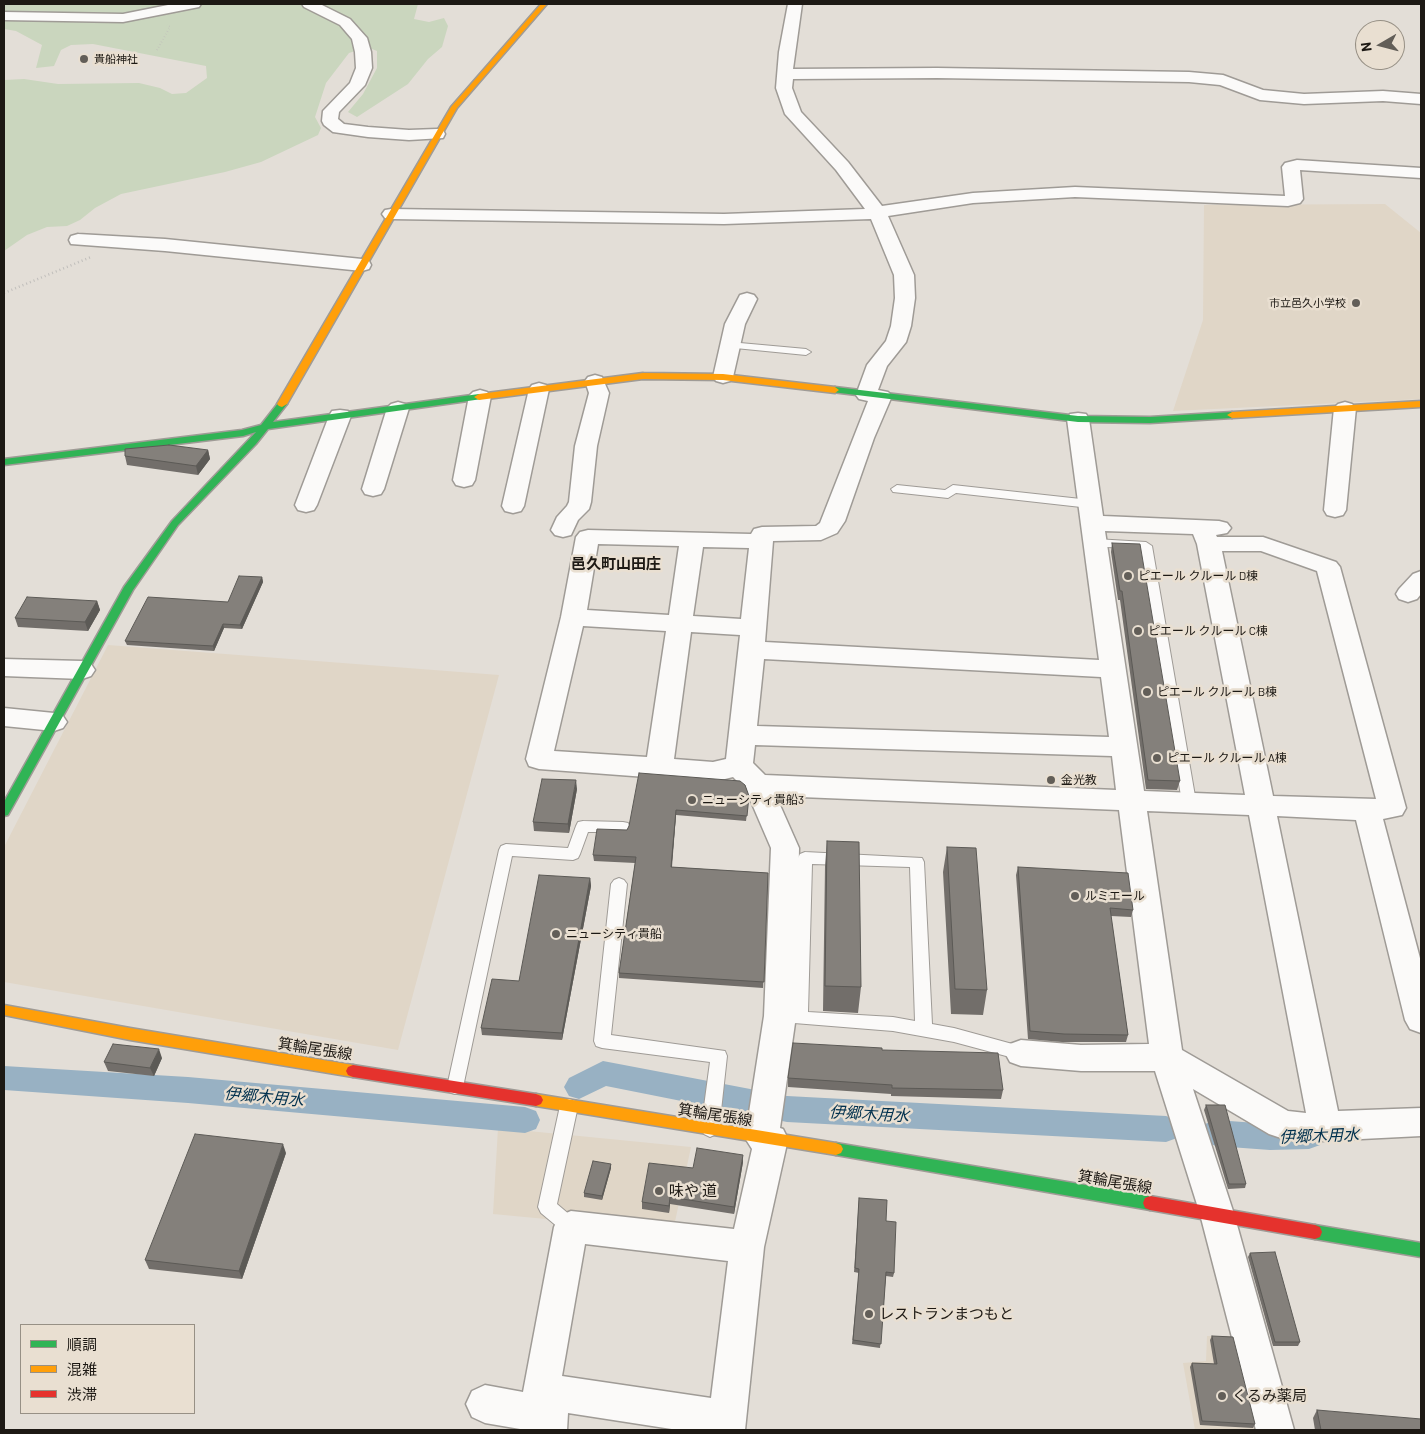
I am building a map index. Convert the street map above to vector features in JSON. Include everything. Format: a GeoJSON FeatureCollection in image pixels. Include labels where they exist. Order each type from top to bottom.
{"type":"FeatureCollection","features":[{"type":"Feature","properties":{"kind":"street"},"geometry":{"type":"LineString","coordinates":[[4,16],[123,18],[194,4]]}},
{"type":"Feature","properties":{"kind":"street"},"geometry":{"type":"LineString","coordinates":[[309,4],[345,22],[359,38],[364,52],[364,68],[357,86],[331,111],[330,121],[339,128],[368,132],[409,135],[437,134]]}},
{"type":"Feature","properties":{"kind":"street"},"geometry":{"type":"LineString","coordinates":[[4,812],[128,589],[175,523],[280,410],[437,134],[466,92],[544,4]]}},
{"type":"Feature","properties":{"kind":"street"},"geometry":{"type":"LineString","coordinates":[[485,1404],[546,1412],[727,1424],[747,1247],[767,1138],[780,1016],[785,848],[749,775],[743,735],[762,534],[821,534],[829,528],[863,438],[874,395],[878,365],[896,342],[901,326],[905,298],[904,275],[877,212],[842,166],[793,114],[784,88],[795,4]]}},
{"type":"Feature","properties":{"kind":"street"},"geometry":{"type":"LineString","coordinates":[[785,74],[920,72],[1189,77],[1224,80],[1260,94],[1295,98],[1382,96],[1421,99]]}},
{"type":"Feature","properties":{"kind":"street"},"geometry":{"type":"LineString","coordinates":[[391,214],[724,219],[858,215],[973,198],[1074,192],[1288,201],[1294,198],[1291,166],[1421,173]]}},
{"type":"Feature","properties":{"kind":"street"},"geometry":{"type":"LineString","coordinates":[[78,240],[165,245],[362,265]]}},
{"type":"Feature","properties":{"kind":"street"},"geometry":{"type":"LineString","coordinates":[[723,377],[735,324],[747,299]]}},
{"type":"Feature","properties":{"kind":"street"},"geometry":{"type":"LineString","coordinates":[[4,462],[244,433],[267,426],[540,388],[643,376],[723,377],[1078,419],[1150,420],[1421,404]]}},
{"type":"Feature","properties":{"kind":"street"},"geometry":{"type":"LineString","coordinates":[[563,530],[568,517],[578,509],[580,502],[586,446],[599,393],[595,381]]}},
{"type":"Feature","properties":{"kind":"street"},"geometry":{"type":"LineString","coordinates":[[513,506],[540,388]]}},
{"type":"Feature","properties":{"kind":"street"},"geometry":{"type":"LineString","coordinates":[[464,480],[480,396]]}},
{"type":"Feature","properties":{"kind":"street"},"geometry":{"type":"LineString","coordinates":[[373,489],[398,408]]}},
{"type":"Feature","properties":{"kind":"street"},"geometry":{"type":"LineString","coordinates":[[1335,510],[1345,408]]}},
{"type":"Feature","properties":{"kind":"street"},"geometry":{"type":"LineString","coordinates":[[306,505],[340,416]]}},
{"type":"Feature","properties":{"kind":"street"},"geometry":{"type":"LineString","coordinates":[[1078,419],[1167,1057],[1217,1214],[1275,1430]]}},
{"type":"Feature","properties":{"kind":"street"},"geometry":{"type":"LineString","coordinates":[[761,541],[588,537],[573,617],[539,759],[749,775],[1131,799],[1367,810],[1392,808],[1328,567],[1263,544],[1092,523]]}},
{"type":"Feature","properties":{"kind":"street"},"geometry":{"type":"LineString","coordinates":[[1205,536],[1241,529]]}},
{"type":"Feature","properties":{"kind":"street"},"geometry":{"type":"LineString","coordinates":[[1205,536],[1325,1126]]}},
{"type":"Feature","properties":{"kind":"street"},"geometry":{"type":"LineString","coordinates":[[659,768],[692,539]]}},
{"type":"Feature","properties":{"kind":"street"},"geometry":{"type":"LineString","coordinates":[[573,617],[680,623],[752,639],[1112,670]]}},
{"type":"Feature","properties":{"kind":"street"},"geometry":{"type":"LineString","coordinates":[[4,667],[82,670]]}},
{"type":"Feature","properties":{"kind":"street"},"geometry":{"type":"LineString","coordinates":[[4,717],[54,722]]}},
{"type":"Feature","properties":{"kind":"street"},"geometry":{"type":"LineString","coordinates":[[743,735],[1123,747]]}},
{"type":"Feature","properties":{"kind":"street"},"geometry":{"type":"LineString","coordinates":[[1367,810],[1421,1020]]}},
{"type":"Feature","properties":{"kind":"street","name":"箕輪尾張線"},"geometry":{"type":"LineString","coordinates":[[4,1010],[130,1034],[767,1138],[1421,1250]]}},
{"type":"Feature","properties":{"kind":"street"},"geometry":{"type":"LineString","coordinates":[[1020,1053],[1081,1058],[1167,1057],[1281,1124],[1302,1128],[1421,1122]]}},
{"type":"Feature","properties":{"kind":"street"},"geometry":{"type":"LineString","coordinates":[[546,1412],[571,1227],[747,1247]]}},
{"type":"Feature","properties":{"kind":"lane"},"geometry":{"type":"LineString","coordinates":[[729,345],[806,352]]}},
{"type":"Feature","properties":{"kind":"lane"},"geometry":{"type":"LineString","coordinates":[[897,489],[948,494],[953,489],[1092,523],[1146,546],[1189,802]]}},
{"type":"Feature","properties":{"kind":"lane"},"geometry":{"type":"LineString","coordinates":[[455,1087],[506,850],[574,854],[583,826],[623,827]]}},
{"type":"Feature","properties":{"kind":"lane"},"geometry":{"type":"LineString","coordinates":[[924,1030],[917,862],[805,858],[800,1018],[892,1024],[924,1030],[954,1035],[1020,1053]]}},
{"type":"Feature","properties":{"kind":"lane"},"geometry":{"type":"LineString","coordinates":[[620,884],[602,1041],[719,1056],[710,1129]]}},
{"type":"Feature","properties":{"kind":"lane"},"geometry":{"type":"LineString","coordinates":[[569,1106],[547,1207],[571,1227]]}},
{"type":"Feature","properties":{"kind":"path"},"geometry":{"type":"LineString","coordinates":[[157,50],[170,27],[165,23]]}},
{"type":"Feature","properties":{"kind":"path"},"geometry":{"type":"LineString","coordinates":[[4,293],[124,244]]}},
{"type":"Feature","properties":{"kind":"shaded area"},"geometry":{"type":"Polygon","coordinates":[[[1385,204],[1421,233],[1421,399],[1173,411],[1203,320],[1204,205],[1385,204]]]}},
{"type":"Feature","properties":{"kind":"shaded area"},"geometry":{"type":"Polygon","coordinates":[[[108,645],[499,675],[398,1050],[4,982],[4,847],[108,645]]]}},
{"type":"Feature","properties":{"kind":"shaded area"},"geometry":{"type":"Polygon","coordinates":[[[498,1128],[691,1147],[673,1231],[493,1214],[498,1128]]]}},
{"type":"Feature","properties":{"kind":"shaded area","name":"くるみ薬局"},"geometry":{"type":"Polygon","coordinates":[[[1207,1336],[1241,1336],[1261,1430],[1195,1430],[1183,1363],[1206,1361],[1207,1336]]]}},
{"type":"Feature","properties":{"kind":"green space"},"geometry":{"type":"Polygon","coordinates":[[[4,4],[418,4],[414,19],[429,22],[444,18],[448,26],[442,47],[428,59],[408,84],[357,117],[348,112],[363,94],[377,68],[377,51],[367,47],[349,53],[326,83],[315,117],[321,128],[318,135],[261,162],[225,172],[121,194],[95,208],[80,220],[67,226],[47,227],[27,235],[4,251],[4,80],[24,79],[58,84],[139,83],[160,88],[172,94],[186,93],[207,78],[206,66],[93,44],[71,45],[61,50],[54,66],[36,68],[42,45],[16,31],[4,29],[4,4]]]}},
{"type":"Feature","properties":{"kind":"building"},"geometry":{"type":"Polygon","coordinates":[[[169,445],[208,450],[196,466],[125,456],[125,449],[169,445]]]}},
{"type":"Feature","properties":{"kind":"building"},"geometry":{"type":"Polygon","coordinates":[[[1112,543],[1140,544],[1180,781],[1148,780],[1122,591],[1120,591],[1112,543]]]}},
{"type":"Feature","properties":{"kind":"building"},"geometry":{"type":"Polygon","coordinates":[[[239,576],[262,577],[240,625],[223,624],[213,646],[125,641],[148,597],[228,602],[239,576]]]}},
{"type":"Feature","properties":{"kind":"building"},"geometry":{"type":"Polygon","coordinates":[[[27,597],[97,601],[85,622],[15,618],[27,597]]]}},
{"type":"Feature","properties":{"kind":"building"},"geometry":{"type":"Polygon","coordinates":[[[639,773],[740,781],[745,785],[749,796],[747,816],[676,810],[671,867],[768,873],[764,982],[619,973],[636,857],[593,855],[597,829],[627,830],[639,773]]]}},
{"type":"Feature","properties":{"kind":"building"},"geometry":{"type":"Polygon","coordinates":[[[542,779],[576,780],[568,824],[533,822],[542,779]]]}},
{"type":"Feature","properties":{"kind":"building"},"geometry":{"type":"Polygon","coordinates":[[[827,841],[859,842],[861,987],[825,986],[827,841]]]}},
{"type":"Feature","properties":{"kind":"building"},"geometry":{"type":"Polygon","coordinates":[[[947,847],[976,848],[987,990],[955,989],[947,847]]]}},
{"type":"Feature","properties":{"kind":"building"},"geometry":{"type":"Polygon","coordinates":[[[1018,867],[1128,873],[1133,910],[1110,908],[1128,1035],[1064,1034],[1030,1031],[1018,867]]]}},
{"type":"Feature","properties":{"kind":"building"},"geometry":{"type":"Polygon","coordinates":[[[539,875],[590,878],[562,1033],[481,1028],[492,979],[519,981],[539,875]]]}},
{"type":"Feature","properties":{"kind":"building"},"geometry":{"type":"Polygon","coordinates":[[[793,1043],[882,1048],[882,1050],[998,1053],[1003,1090],[892,1088],[892,1085],[788,1078],[793,1043]]]}},
{"type":"Feature","properties":{"kind":"building"},"geometry":{"type":"Polygon","coordinates":[[[113,1044],[159,1049],[150,1068],[104,1062],[113,1044]]]}},
{"type":"Feature","properties":{"kind":"building"},"geometry":{"type":"Polygon","coordinates":[[[1206,1105],[1225,1105],[1246,1184],[1229,1184],[1206,1105]]]}},
{"type":"Feature","properties":{"kind":"building"},"geometry":{"type":"Polygon","coordinates":[[[195,1134],[283,1144],[239,1271],[145,1260],[195,1134]]]}},
{"type":"Feature","properties":{"kind":"building"},"geometry":{"type":"Polygon","coordinates":[[[697,1148],[743,1155],[734,1207],[670,1197],[669,1206],[642,1202],[649,1163],[693,1168],[697,1148]]]}},
{"type":"Feature","properties":{"kind":"building"},"geometry":{"type":"Polygon","coordinates":[[[593,1161],[611,1164],[602,1196],[584,1193],[593,1161]]]}},
{"type":"Feature","properties":{"kind":"building"},"geometry":{"type":"Polygon","coordinates":[[[859,1198],[887,1200],[886,1221],[896,1222],[894,1273],[886,1272],[881,1344],[853,1340],[859,1269],[855,1268],[859,1198]]]}},
{"type":"Feature","properties":{"kind":"building"},"geometry":{"type":"Polygon","coordinates":[[[1275,1252],[1300,1342],[1275,1342],[1250,1253],[1275,1252]]]}},
{"type":"Feature","properties":{"kind":"building","name":"くるみ薬局"},"geometry":{"type":"Polygon","coordinates":[[[1212,1336],[1233,1337],[1255,1424],[1202,1421],[1192,1363],[1217,1364],[1212,1336]]]}},
{"type":"Feature","properties":{"kind":"building"},"geometry":{"type":"Polygon","coordinates":[[[1317,1410],[1421,1419],[1421,1430],[1321,1430],[1317,1410]]]}},
{"type":"Feature","properties":{"kind":"waterway","name":"伊郷木用水"},"geometry":{"type":"LineString","coordinates":[[579,1087],[603,1073],[787,1109],[1166,1129]]}},
{"type":"Feature","properties":{"kind":"waterway","name":"伊郷木用水"},"geometry":{"type":"LineString","coordinates":[[4,1078],[188,1090],[525,1120]]}},
{"type":"Feature","properties":{"kind":"waterway","name":"伊郷木用水"},"geometry":{"type":"LineString","coordinates":[[1216,1133],[1270,1137],[1309,1136]]}},
{"type":"Feature","properties":{"kind":"traffic: fast"},"geometry":{"type":"LineString","coordinates":[[835,390],[1078,419],[1150,420],[1232,415]]}},
{"type":"Feature","properties":{"kind":"traffic: fast"},"geometry":{"type":"LineString","coordinates":[[4,462],[243,433],[267,426],[479,397]]}},
{"type":"Feature","properties":{"kind":"traffic: fast"},"geometry":{"type":"LineString","coordinates":[[4,812],[128,589],[175,523],[253,442],[282,404]]}},
{"type":"Feature","properties":{"kind":"traffic: fast"},"geometry":{"type":"LineString","coordinates":[[836,1149],[1150,1203]]}},
{"type":"Feature","properties":{"kind":"traffic: fast"},"geometry":{"type":"LineString","coordinates":[[1315,1232],[1421,1250]]}},
{"type":"Feature","properties":{"kind":"traffic: slow"},"geometry":{"type":"LineString","coordinates":[[282,404],[454,107],[544,4]]}},
{"type":"Feature","properties":{"kind":"traffic: slow"},"geometry":{"type":"LineString","coordinates":[[479,397],[643,376],[723,377],[835,390]]}},
{"type":"Feature","properties":{"kind":"traffic: slow"},"geometry":{"type":"LineString","coordinates":[[1232,415],[1421,404]]}},
{"type":"Feature","properties":{"kind":"traffic: slow"},"geometry":{"type":"LineString","coordinates":[[4,1010],[130,1034],[353,1071]]}},
{"type":"Feature","properties":{"kind":"traffic: slow"},"geometry":{"type":"LineString","coordinates":[[536,1100],[836,1149]]}},
{"type":"Feature","properties":{"kind":"traffic: jam"},"geometry":{"type":"LineString","coordinates":[[353,1071],[536,1100]]}},
{"type":"Feature","properties":{"kind":"traffic: jam"},"geometry":{"type":"LineString","coordinates":[[1150,1203],[1315,1232]]}},
{"type":"Feature","properties":{"kind":"place","name":"貴船神社"},"geometry":{"type":"Point","coordinates":[84,59]}},
{"type":"Feature","properties":{"kind":"place","name":"市立邑久小学校"},"geometry":{"type":"Point","coordinates":[1356,303]}},
{"type":"Feature","properties":{"kind":"place","name":"ピエール クルール D棟"},"geometry":{"type":"Point","coordinates":[1128,576]}},
{"type":"Feature","properties":{"kind":"place","name":"ピエール クルール C棟"},"geometry":{"type":"Point","coordinates":[1138,631]}},
{"type":"Feature","properties":{"kind":"place","name":"ピエール クルール B棟"},"geometry":{"type":"Point","coordinates":[1147,692]}},
{"type":"Feature","properties":{"kind":"place","name":"ピエール クルール A棟"},"geometry":{"type":"Point","coordinates":[1157,758]}},
{"type":"Feature","properties":{"kind":"place","name":"金光教"},"geometry":{"type":"Point","coordinates":[1051,780]}},
{"type":"Feature","properties":{"kind":"place","name":"ニューシティ貴船3"},"geometry":{"type":"Point","coordinates":[692,800]}},
{"type":"Feature","properties":{"kind":"place","name":"ルミエール"},"geometry":{"type":"Point","coordinates":[1075,896]}},
{"type":"Feature","properties":{"kind":"place","name":"ニューシティ貴船"},"geometry":{"type":"Point","coordinates":[556,934]}},
{"type":"Feature","properties":{"kind":"place","name":"味や 道"},"geometry":{"type":"Point","coordinates":[659,1191]}},
{"type":"Feature","properties":{"kind":"place","name":"レストランまつもと"},"geometry":{"type":"Point","coordinates":[869,1314]}},
{"type":"Feature","properties":{"kind":"place","name":"くるみ薬局"},"geometry":{"type":"Point","coordinates":[1222,1396]}},
{"type":"Feature","properties":{"kind":"district","name":"邑久町山田庄"},"geometry":{"type":"Point","coordinates":[616,564]}}]}
